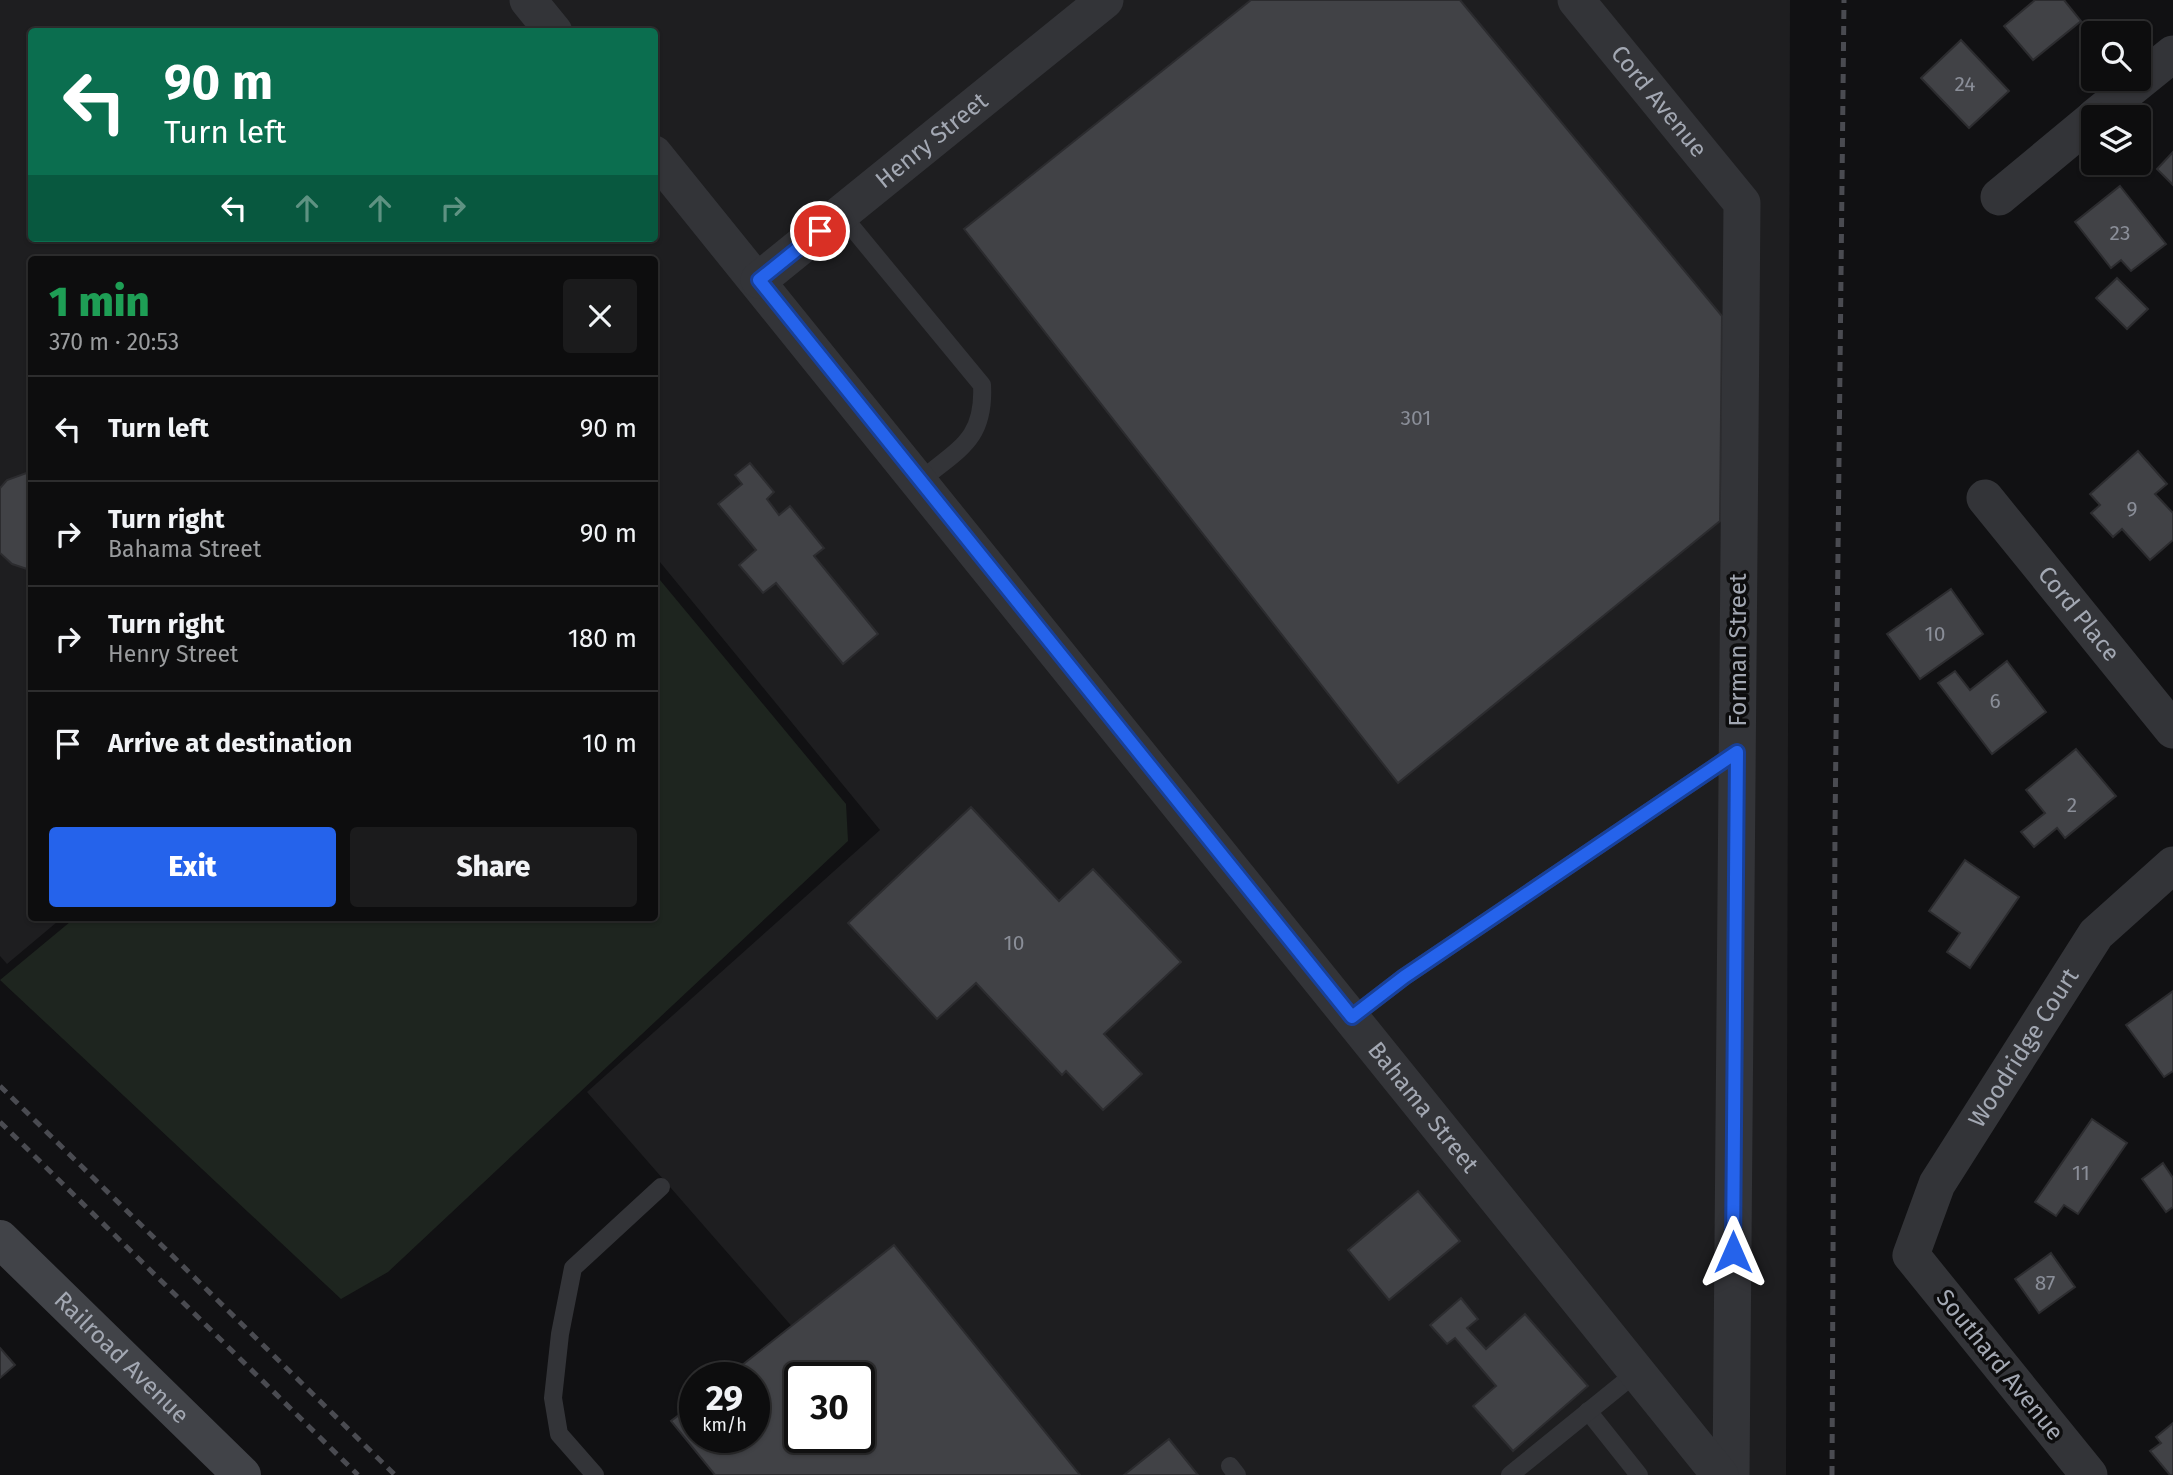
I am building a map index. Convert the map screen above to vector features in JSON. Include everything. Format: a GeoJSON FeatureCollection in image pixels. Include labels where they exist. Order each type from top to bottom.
{"type":"FeatureCollection","features":[{"type":"Feature","properties":{"kind":"main road","name":"Railroad Avenue"},"geometry":{"type":"LineString","coordinates":[[0,1240],[242,1475]]}},
{"type":"Feature","properties":{"kind":"street"},"geometry":{"type":"LineString","coordinates":[[528,0],[551,28]]}},
{"type":"Feature","properties":{"kind":"street","name":"Henry Street"},"geometry":{"type":"LineString","coordinates":[[759,280],[841,214],[1066,12],[1105,0]]}},
{"type":"Feature","properties":{"kind":"street","name":"Cord Avenue"},"geometry":{"type":"LineString","coordinates":[[1576,0],[1742,203]]}},
{"type":"Feature","properties":{"kind":"street"},"geometry":{"type":"LineString","coordinates":[[2110,105],[2173,54]]}},
{"type":"Feature","properties":{"kind":"street"},"geometry":{"type":"LineString","coordinates":[[1999,197],[2081,129]]}},
{"type":"Feature","properties":{"kind":"street","name":"Bahama Street"},"geometry":{"type":"LineString","coordinates":[[658,159],[759,280],[1720,1475]]}},
{"type":"Feature","properties":{"kind":"street","name":"Forman Street"},"geometry":{"type":"LineString","coordinates":[[1731,1475],[1742,203]]}},
{"type":"Feature","properties":{"kind":"street","name":"Cord Place"},"geometry":{"type":"LineString","coordinates":[[1985,498],[2173,730]]}},
{"type":"Feature","properties":{"kind":"street","name":"Woodridge Court"},"geometry":{"type":"LineString","coordinates":[[1911,1255],[1937,1184],[2096,934],[2173,865]]}},
{"type":"Feature","properties":{"kind":"street","name":"Southard Avenue"},"geometry":{"type":"LineString","coordinates":[[1911,1255],[2089,1475]]}},
{"type":"Feature","properties":{"kind":"lane"},"geometry":{"type":"LineString","coordinates":[[841,214],[960,355],[982,386],[984,411],[973,436],[920,481]]}},
{"type":"Feature","properties":{"kind":"lane"},"geometry":{"type":"LineString","coordinates":[[1352,1017],[1404,977],[1737,752]]}},
{"type":"Feature","properties":{"kind":"lane"},"geometry":{"type":"LineString","coordinates":[[595,1475],[559,1434],[553,1398],[560,1335],[573,1268],[662,1187]]}},
{"type":"Feature","properties":{"kind":"lane"},"geometry":{"type":"LineString","coordinates":[[1510,1475],[1637,1372]]}},
{"type":"Feature","properties":{"kind":"lane"},"geometry":{"type":"LineString","coordinates":[[1588,1411],[1639,1475]]}},
{"type":"Feature","properties":{"kind":"shaded area"},"geometry":{"type":"Polygon","coordinates":[[[0,0],[1790,0],[1786,1475],[887,1475],[875,1433],[875,1362],[823,1362],[587,1092],[880,830],[658,560],[658,256],[28,256],[28,921],[58,921],[7,964],[0,956],[0,0]]]}},
{"type":"Feature","properties":{"kind":"shaded area"},"geometry":{"type":"Polygon","coordinates":[[[658,578],[846,804],[848,841],[388,1272],[341,1299],[0,980],[71,921],[658,921],[658,578]]]}},
{"type":"Feature","properties":{"kind":"building"},"geometry":{"type":"Polygon","coordinates":[[[1251,0],[1460,0],[1722,316],[1720,521],[1398,783],[964,229],[1251,0]]]}},
{"type":"Feature","properties":{"kind":"building"},"geometry":{"type":"Polygon","coordinates":[[[2035,0],[2064,0],[2081,21],[2033,60],[2004,26],[2035,0]]]}},
{"type":"Feature","properties":{"kind":"building"},"geometry":{"type":"Polygon","coordinates":[[[1961,40],[2009,91],[1969,128],[1921,78],[1961,40]]]}},
{"type":"Feature","properties":{"kind":"building"},"geometry":{"type":"Polygon","coordinates":[[[2173,152],[2173,185],[2157,169],[2173,152]]]}},
{"type":"Feature","properties":{"kind":"building"},"geometry":{"type":"Polygon","coordinates":[[[2120,186],[2166,244],[2131,271],[2121,260],[2111,268],[2075,222],[2120,186]]]}},
{"type":"Feature","properties":{"kind":"building"},"geometry":{"type":"Polygon","coordinates":[[[2117,278],[2148,309],[2127,329],[2096,298],[2117,278]]]}},
{"type":"Feature","properties":{"kind":"building"},"geometry":{"type":"Polygon","coordinates":[[[2138,451],[2167,484],[2155,494],[2173,513],[2173,540],[2150,560],[2122,529],[2113,537],[2091,513],[2100,505],[2090,494],[2138,451]]]}},
{"type":"Feature","properties":{"kind":"building"},"geometry":{"type":"Polygon","coordinates":[[[750,463],[774,492],[767,499],[779,515],[790,506],[824,548],[814,556],[878,634],[843,664],[776,583],[763,593],[739,565],[756,550],[718,504],[742,484],[735,475],[750,463]]]}},
{"type":"Feature","properties":{"kind":"building"},"geometry":{"type":"Polygon","coordinates":[[[28,472],[28,569],[12,564],[0,553],[0,488],[7,480],[28,472]]]}},
{"type":"Feature","properties":{"kind":"building"},"geometry":{"type":"Polygon","coordinates":[[[1951,589],[1983,634],[1920,679],[1887,634],[1951,589]]]}},
{"type":"Feature","properties":{"kind":"building"},"geometry":{"type":"Polygon","coordinates":[[[2007,661],[2046,712],[1992,754],[1938,683],[1955,671],[1970,690],[2007,661]]]}},
{"type":"Feature","properties":{"kind":"building"},"geometry":{"type":"Polygon","coordinates":[[[2076,749],[2116,796],[2065,838],[2057,828],[2034,847],[2021,832],[2045,813],[2026,790],[2076,749]]]}},
{"type":"Feature","properties":{"kind":"building"},"geometry":{"type":"Polygon","coordinates":[[[971,807],[1059,901],[1093,869],[1181,962],[1104,1034],[1142,1074],[1103,1110],[1066,1071],[1062,1075],[976,983],[937,1019],[848,923],[971,807]]]}},
{"type":"Feature","properties":{"kind":"building"},"geometry":{"type":"Polygon","coordinates":[[[1965,860],[2019,897],[1970,968],[1947,952],[1960,933],[1929,911],[1965,860]]]}},
{"type":"Feature","properties":{"kind":"building"},"geometry":{"type":"Polygon","coordinates":[[[2173,991],[2173,1071],[2164,1077],[2126,1025],[2173,991]]]}},
{"type":"Feature","properties":{"kind":"building"},"geometry":{"type":"Polygon","coordinates":[[[2092,1119],[2127,1143],[2078,1214],[2064,1205],[2056,1216],[2035,1202],[2092,1119]]]}},
{"type":"Feature","properties":{"kind":"building"},"geometry":{"type":"Polygon","coordinates":[[[2163,1163],[2173,1178],[2173,1207],[2166,1212],[2142,1179],[2163,1163]]]}},
{"type":"Feature","properties":{"kind":"building"},"geometry":{"type":"Polygon","coordinates":[[[1418,1191],[1460,1241],[1389,1300],[1348,1250],[1418,1191]]]}},
{"type":"Feature","properties":{"kind":"building"},"geometry":{"type":"Polygon","coordinates":[[[894,1245],[1080,1475],[715,1475],[697,1453],[770,1453],[770,1362],[746,1362],[894,1245]]]}},
{"type":"Feature","properties":{"kind":"building"},"geometry":{"type":"Polygon","coordinates":[[[2051,1253],[2075,1287],[2039,1313],[2015,1279],[2051,1253]]]}},
{"type":"Feature","properties":{"kind":"building"},"geometry":{"type":"Polygon","coordinates":[[[1461,1298],[1478,1319],[1467,1328],[1486,1349],[1525,1314],[1588,1386],[1513,1451],[1473,1406],[1496,1386],[1455,1338],[1447,1344],[1430,1325],[1461,1298]]]}},
{"type":"Feature","properties":{"kind":"building"},"geometry":{"type":"Polygon","coordinates":[[[0,1348],[15,1365],[0,1378],[0,1348]]]}},
{"type":"Feature","properties":{"kind":"building"},"geometry":{"type":"Polygon","coordinates":[[[679,1415],[679,1431],[671,1421],[679,1415]]]}},
{"type":"Feature","properties":{"kind":"building"},"geometry":{"type":"Polygon","coordinates":[[[2173,1423],[2173,1475],[2170,1475],[2150,1451],[2161,1443],[2156,1437],[2173,1423]]]}},
{"type":"Feature","properties":{"kind":"building"},"geometry":{"type":"Polygon","coordinates":[[[1169,1439],[1198,1475],[1124,1475],[1169,1439]]]}},
{"type":"Feature","properties":{"kind":"railway"},"geometry":{"type":"LineString","coordinates":[[1832,1475],[1835,829],[1844,0]]}},
{"type":"Feature","properties":{"kind":"railway"},"geometry":{"type":"LineString","coordinates":[[0,1086],[395,1475]]}},
{"type":"Feature","properties":{"kind":"railway"},"geometry":{"type":"LineString","coordinates":[[0,1122],[358,1475]]}},
{"type":"Feature","properties":{"kind":"route"},"geometry":{"type":"LineString","coordinates":[[820,231],[759,280],[1352,1017],[1404,977],[1737,752],[1733,1252]]}}]}
